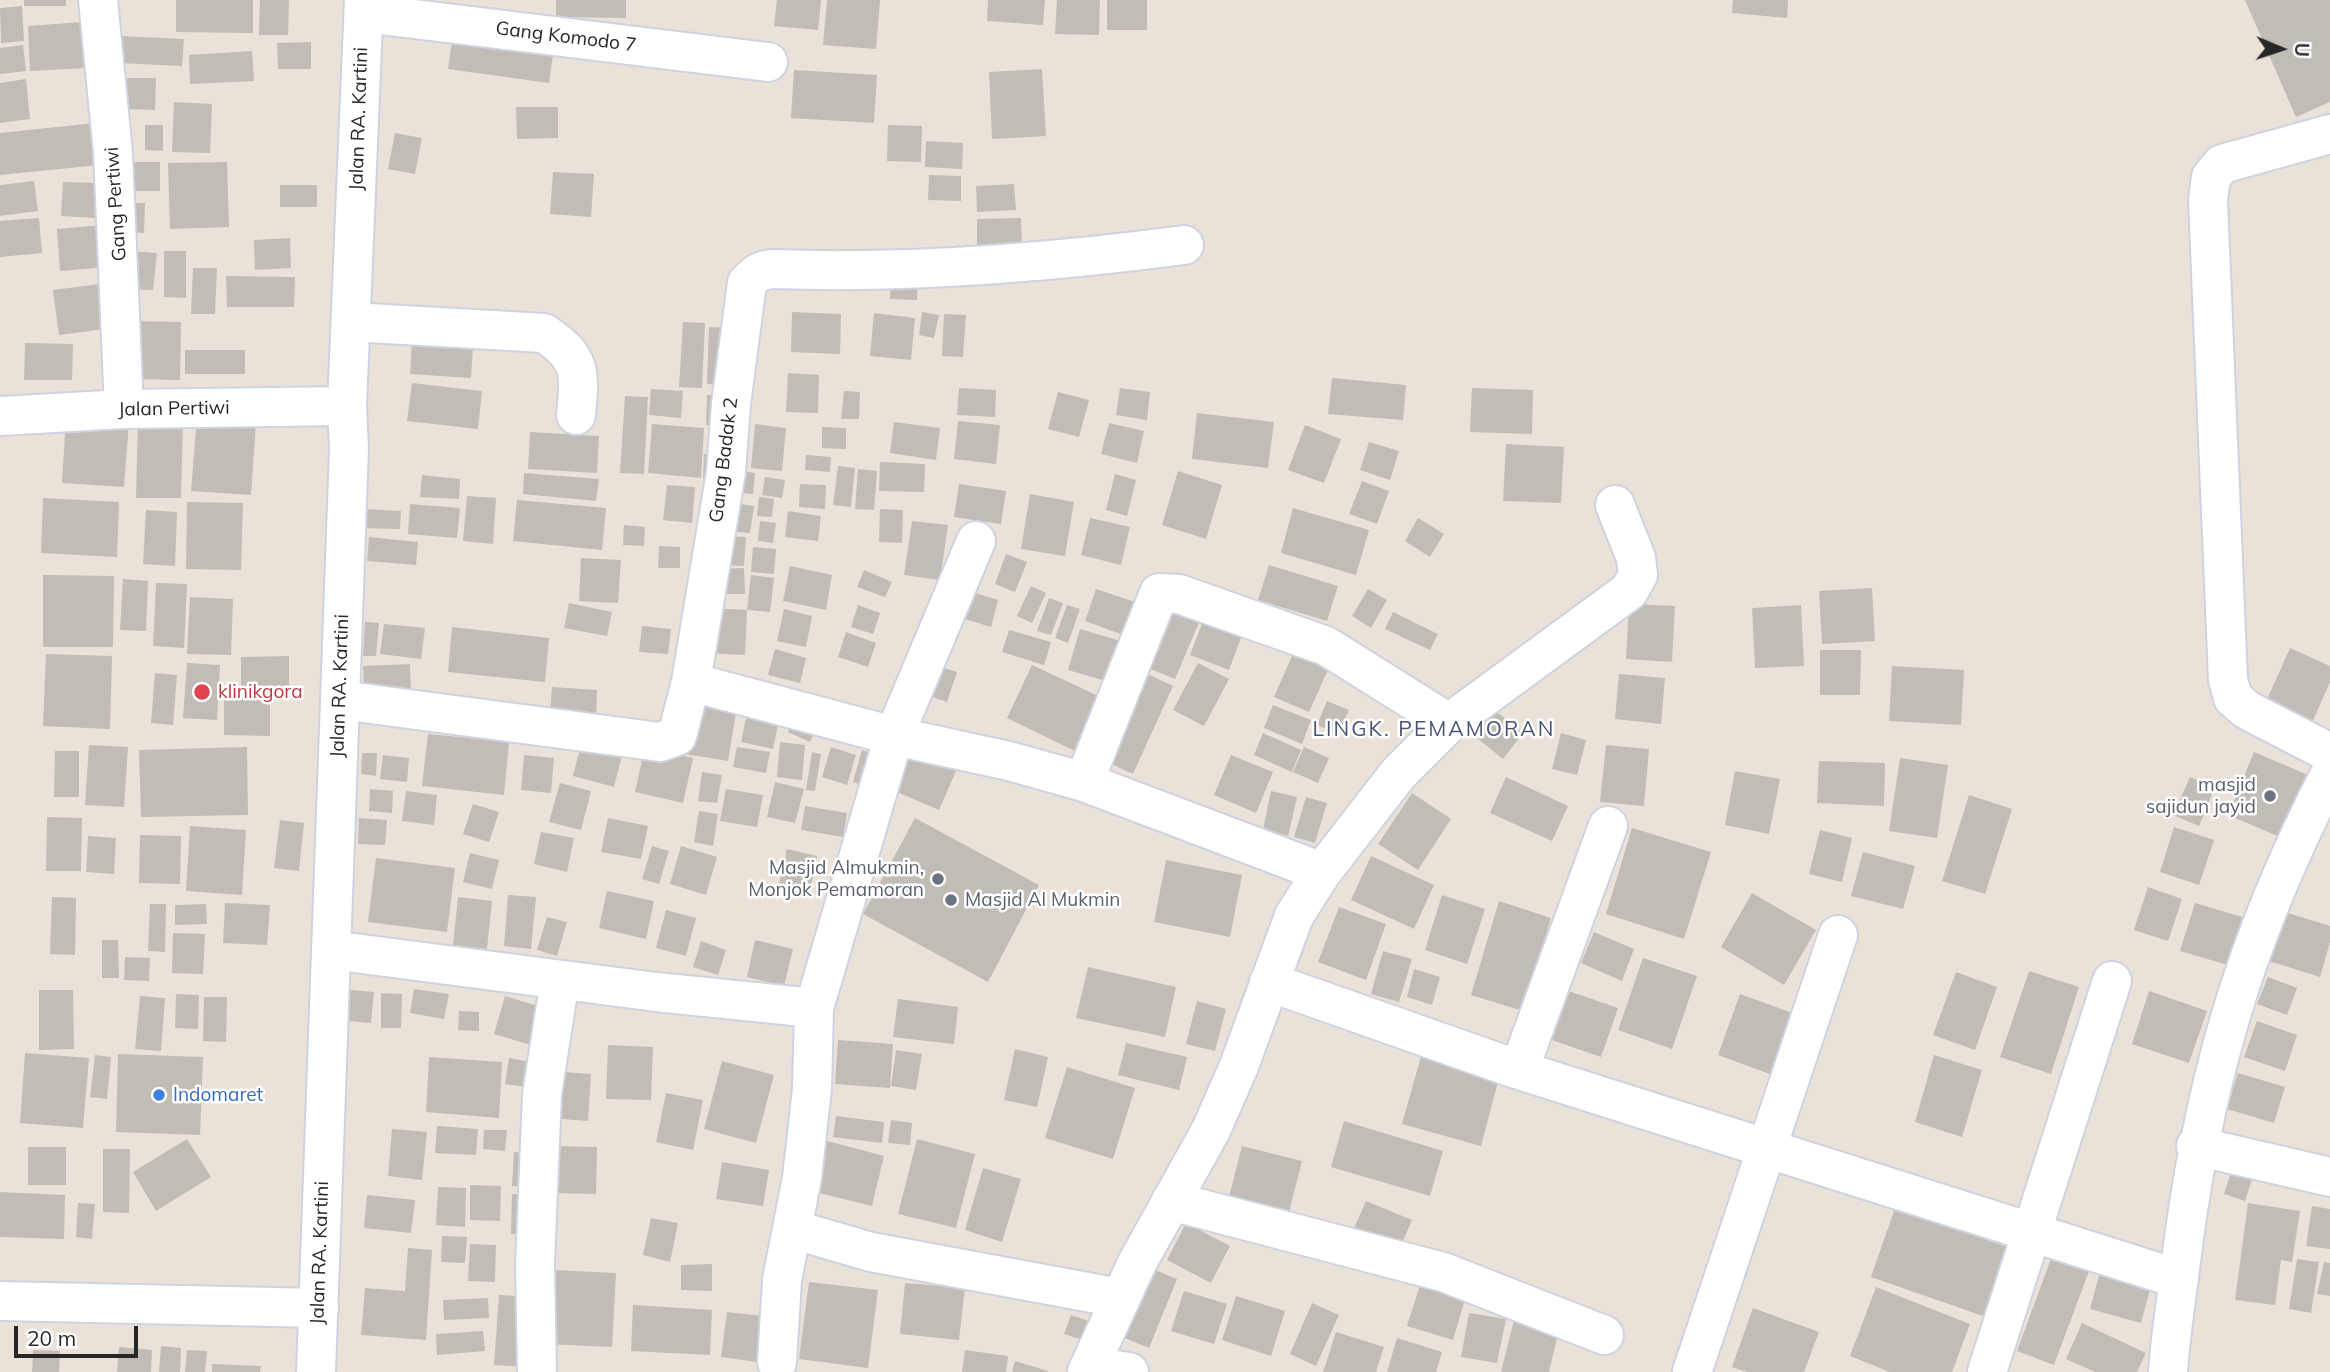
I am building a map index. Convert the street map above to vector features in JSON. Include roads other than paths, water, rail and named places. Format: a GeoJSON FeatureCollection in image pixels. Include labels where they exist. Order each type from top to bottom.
{"type":"FeatureCollection","features":[{"type":"Feature","properties":{"kind":"street","name":"Gang Pertiwi"},"geometry":{"type":"LineString","coordinates":[[98,0],[113,153],[124,409]]}},
{"type":"Feature","properties":{"kind":"street","name":"Gang Komodo 7"},"geometry":{"type":"LineString","coordinates":[[364,6],[768,62]]}},
{"type":"Feature","properties":{"kind":"street","name":"Jalan RA. Kartini"},"geometry":{"type":"LineString","coordinates":[[316,1372],[340,700],[347,406],[364,6]]}},
{"type":"Feature","properties":{"kind":"street"},"geometry":{"type":"LineString","coordinates":[[2330,134],[2222,164],[2211,177],[2208,200],[2228,680],[2233,698],[2247,710],[2330,752]]}},
{"type":"Feature","properties":{"kind":"street","name":"Gang Badak 2"},"geometry":{"type":"LineString","coordinates":[[340,700],[660,742],[677,736],[681,731],[691,682],[726,471],[731,404],[747,283],[753,275],[760,270],[773,269],[865,272],[971,267],[1184,245]]}},
{"type":"Feature","properties":{"kind":"street"},"geometry":{"type":"LineString","coordinates":[[351,322],[544,333],[565,346],[574,360],[580,376],[576,415]]}},
{"type":"Feature","properties":{"kind":"street","name":"Jalan Pertiwi"},"geometry":{"type":"LineString","coordinates":[[0,416],[124,409],[347,406]]}},
{"type":"Feature","properties":{"kind":"street"},"geometry":{"type":"LineString","coordinates":[[1129,1372],[1089,1369],[1119,1298],[1228,1091],[1294,916],[1322,872],[1398,774],[1449,723],[1629,591],[1638,575],[1636,558],[1615,505]]}},
{"type":"Feature","properties":{"kind":"street"},"geometry":{"type":"LineString","coordinates":[[777,1362],[782,1280],[802,1178],[812,1090],[814,1008],[894,736],[976,541]]}},
{"type":"Feature","properties":{"kind":"street"},"geometry":{"type":"LineString","coordinates":[[1084,782],[1159,593],[1179,594],[1326,646],[1449,723]]}},
{"type":"Feature","properties":{"kind":"street"},"geometry":{"type":"LineString","coordinates":[[691,682],[894,736],[1009,761],[1084,782],[1322,872]]}},
{"type":"Feature","properties":{"kind":"street"},"geometry":{"type":"LineString","coordinates":[[2168,1372],[2196,1146],[2219,1047],[2242,972],[2276,886],[2330,774]]}},
{"type":"Feature","properties":{"kind":"street"},"geometry":{"type":"LineString","coordinates":[[1519,1070],[1608,826]]}},
{"type":"Feature","properties":{"kind":"street"},"geometry":{"type":"LineString","coordinates":[[1692,1372],[1838,935]]}},
{"type":"Feature","properties":{"kind":"street"},"geometry":{"type":"LineString","coordinates":[[331,950],[560,980],[814,1008]]}},
{"type":"Feature","properties":{"kind":"street"},"geometry":{"type":"LineString","coordinates":[[537,1372],[534,1265],[542,1094],[560,980]]}},
{"type":"Feature","properties":{"kind":"street"},"geometry":{"type":"LineString","coordinates":[[1987,1372],[2112,981]]}},
{"type":"Feature","properties":{"kind":"street"},"geometry":{"type":"LineString","coordinates":[[1269,982],[1519,1070],[2033,1235],[2179,1279]]}},
{"type":"Feature","properties":{"kind":"street"},"geometry":{"type":"LineString","coordinates":[[2196,1146],[2330,1177]]}},
{"type":"Feature","properties":{"kind":"street"},"geometry":{"type":"LineString","coordinates":[[1171,1201],[1443,1272],[1604,1335]]}},
{"type":"Feature","properties":{"kind":"street"},"geometry":{"type":"LineString","coordinates":[[792,1230],[872,1252],[1119,1298]]}},
{"type":"Feature","properties":{"kind":"street"},"geometry":{"type":"LineString","coordinates":[[0,1301],[318,1308]]}},
{"type":"Feature","properties":{"kind":"place","name":"klinikgora"},"geometry":{"type":"Point","coordinates":[202,692]}},
{"type":"Feature","properties":{"kind":"place","name":"masjid sajidun jayid"},"geometry":{"type":"Point","coordinates":[2270,796]}},
{"type":"Feature","properties":{"kind":"place","name":"Masjid Almukmin, Monjok Pemamoran"},"geometry":{"type":"Point","coordinates":[938,879]}},
{"type":"Feature","properties":{"kind":"place","name":"Masjid Al Mukmin"},"geometry":{"type":"Point","coordinates":[951,900]}},
{"type":"Feature","properties":{"kind":"place","name":"Indomaret"},"geometry":{"type":"Point","coordinates":[159,1095]}},
{"type":"Feature","properties":{"kind":"district","name":"LINGK. PEMAMORAN"},"geometry":{"type":"Point","coordinates":[1434,730]}}]}
